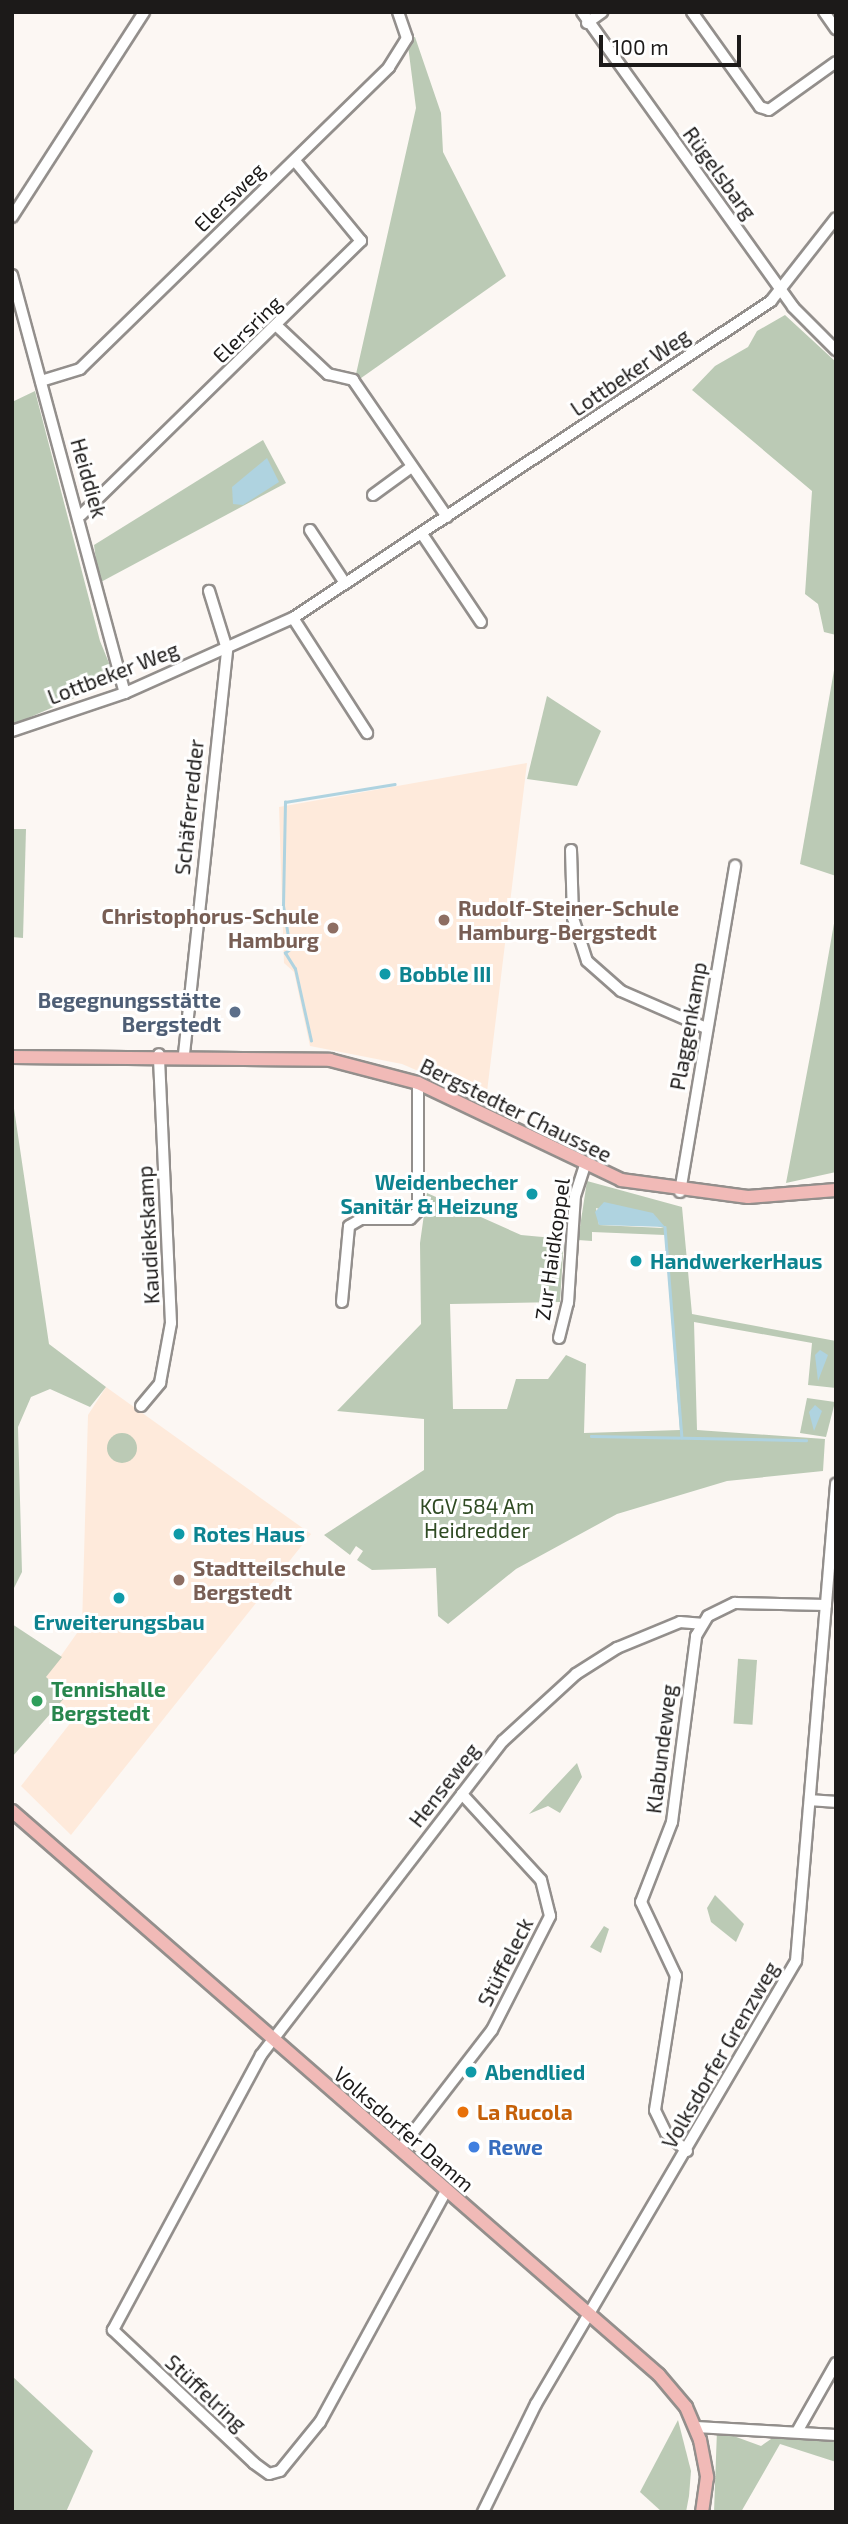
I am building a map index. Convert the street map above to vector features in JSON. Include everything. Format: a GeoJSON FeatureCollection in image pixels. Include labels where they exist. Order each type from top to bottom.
{"type":"FeatureCollection","features":[{"type":"Feature","properties":{"kind":"main road","name":"Bergstedter Chaussee"},"geometry":{"type":"LineString","coordinates":[[12,1057],[184,1054],[310,1057],[418,1083],[585,1166],[680,1192],[748,1197],[836,1190]]}},
{"type":"Feature","properties":{"kind":"main road","name":"Volksdorfer Damm"},"geometry":{"type":"LineString","coordinates":[[12,1811],[271,2041],[590,2312],[672,2389],[696,2427],[707,2477],[702,2512]]}},
{"type":"Feature","properties":{"kind":"street"},"geometry":{"type":"LineString","coordinates":[[12,217],[144,12]]}},
{"type":"Feature","properties":{"kind":"street","name":"Elersweg"},"geometry":{"type":"LineString","coordinates":[[41,381],[80,369],[295,161],[400,55],[407,38],[398,12]]}},
{"type":"Feature","properties":{"kind":"street","name":"Rügelsbarg"},"geometry":{"type":"LineString","coordinates":[[582,12],[587,23],[782,293],[836,350]]}},
{"type":"Feature","properties":{"kind":"street"},"geometry":{"type":"LineString","coordinates":[[587,23],[602,12]]}},
{"type":"Feature","properties":{"kind":"street"},"geometry":{"type":"LineString","coordinates":[[692,12],[760,107],[769,110],[836,62]]}},
{"type":"Feature","properties":{"kind":"street"},"geometry":{"type":"LineString","coordinates":[[824,12],[836,29]]}},
{"type":"Feature","properties":{"kind":"street","name":"Elersring"},"geometry":{"type":"LineString","coordinates":[[81,515],[278,327],[361,241],[295,161]]}},
{"type":"Feature","properties":{"kind":"street","name":"Lottbeker Weg"},"geometry":{"type":"LineString","coordinates":[[12,731],[125,693],[293,618],[782,293],[836,218]]}},
{"type":"Feature","properties":{"kind":"street","name":"Heiddiek"},"geometry":{"type":"LineString","coordinates":[[12,275],[81,515],[125,693]]}},
{"type":"Feature","properties":{"kind":"street"},"geometry":{"type":"LineString","coordinates":[[278,327],[328,374],[353,380],[410,468],[447,517]]}},
{"type":"Feature","properties":{"kind":"street"},"geometry":{"type":"LineString","coordinates":[[373,495],[410,468]]}},
{"type":"Feature","properties":{"kind":"street"},"geometry":{"type":"LineString","coordinates":[[310,530],[345,583]]}},
{"type":"Feature","properties":{"kind":"street"},"geometry":{"type":"LineString","coordinates":[[422,534],[481,622]]}},
{"type":"Feature","properties":{"kind":"street"},"geometry":{"type":"LineString","coordinates":[[209,591],[227,649]]}},
{"type":"Feature","properties":{"kind":"street"},"geometry":{"type":"LineString","coordinates":[[293,618],[367,733]]}},
{"type":"Feature","properties":{"kind":"street","name":"Schäferredder"},"geometry":{"type":"LineString","coordinates":[[184,1054],[227,649]]}},
{"type":"Feature","properties":{"kind":"street"},"geometry":{"type":"LineString","coordinates":[[571,850],[573,918],[587,961],[621,991],[706,1028]]}},
{"type":"Feature","properties":{"kind":"street","name":"Plaggenkamp"},"geometry":{"type":"LineString","coordinates":[[680,1192],[735,866]]}},
{"type":"Feature","properties":{"kind":"street","name":"Kaudiekskamp"},"geometry":{"type":"LineString","coordinates":[[141,1406],[160,1383],[171,1324],[159,1054]]}},
{"type":"Feature","properties":{"kind":"street"},"geometry":{"type":"LineString","coordinates":[[342,1302],[349,1226],[361,1219],[410,1219],[418,1211],[418,1083]]}},
{"type":"Feature","properties":{"kind":"street","name":"Zur Haidkoppel"},"geometry":{"type":"LineString","coordinates":[[559,1338],[568,1303],[575,1196],[585,1166]]}},
{"type":"Feature","properties":{"kind":"street","name":"Volksdorfer Grenzweg"},"geometry":{"type":"LineString","coordinates":[[483,2512],[590,2312],[687,2151],[796,1961],[826,1605],[834,1549],[836,1484]]}},
{"type":"Feature","properties":{"kind":"street"},"geometry":{"type":"LineString","coordinates":[[701,1624],[735,1603],[826,1605]]}},
{"type":"Feature","properties":{"kind":"street","name":"Henseweg"},"geometry":{"type":"LineString","coordinates":[[271,2041],[503,1741],[576,1674],[658,1629],[701,1624]]}},
{"type":"Feature","properties":{"kind":"street","name":"Klabundeweg"},"geometry":{"type":"LineString","coordinates":[[687,2151],[666,2133],[655,2110],[676,1976],[641,1902],[672,1822],[701,1624]]}},
{"type":"Feature","properties":{"kind":"street","name":"Stüffeleck"},"geometry":{"type":"LineString","coordinates":[[400,2149],[492,2030],[550,1916],[541,1880],[462,1794]]}},
{"type":"Feature","properties":{"kind":"street"},"geometry":{"type":"LineString","coordinates":[[810,1800],[836,1802]]}},
{"type":"Feature","properties":{"kind":"street","name":"Stüffelring"},"geometry":{"type":"LineString","coordinates":[[271,2041],[113,2330],[269,2474],[292,2463],[320,2422],[446,2191]]}},
{"type":"Feature","properties":{"kind":"street"},"geometry":{"type":"LineString","coordinates":[[798,2430],[836,2363]]}},
{"type":"Feature","properties":{"kind":"street"},"geometry":{"type":"LineString","coordinates":[[696,2427],[798,2430],[836,2435]]}},
{"type":"Feature","properties":{"kind":"shaded area","name":"Rudolf-Steiner-Schule Hamburg-Bergstedt"},"geometry":{"type":"Polygon","coordinates":[[[527,763],[486,1100],[402,1064],[310,1046],[294,972],[284,963],[279,807],[527,763]]]}},
{"type":"Feature","properties":{"kind":"shaded area","name":"Stadtteilschule Bergstedt"},"geometry":{"type":"Polygon","coordinates":[[[106,1387],[311,1534],[71,1835],[21,1786],[79,1712],[69,1719],[56,1707],[66,1695],[46,1677],[82,1626],[88,1415],[106,1387]]]}},
{"type":"Feature","properties":{"kind":"green space"},"geometry":{"type":"Polygon","coordinates":[[[415,37],[441,113],[443,152],[506,276],[354,383],[416,108],[407,38],[415,37]]]}},
{"type":"Feature","properties":{"kind":"green space"},"geometry":{"type":"Polygon","coordinates":[[[785,315],[836,362],[836,635],[824,632],[818,604],[805,594],[812,491],[692,390],[715,366],[748,347],[757,331],[785,315]]]}},
{"type":"Feature","properties":{"kind":"green space"},"geometry":{"type":"Polygon","coordinates":[[[35,391],[100,641],[116,680],[12,725],[12,402],[35,391]]]}},
{"type":"Feature","properties":{"kind":"green space"},"geometry":{"type":"Polygon","coordinates":[[[263,440],[286,483],[99,583],[94,545],[263,440]]]}},
{"type":"Feature","properties":{"kind":"green space"},"geometry":{"type":"Polygon","coordinates":[[[836,659],[836,876],[800,864],[836,659]]]}},
{"type":"Feature","properties":{"kind":"green space"},"geometry":{"type":"Polygon","coordinates":[[[547,696],[601,731],[577,786],[527,779],[547,696]]]}},
{"type":"Feature","properties":{"kind":"green space"},"geometry":{"type":"Polygon","coordinates":[[[12,829],[26,829],[23,938],[12,937],[12,829]]]}},
{"type":"Feature","properties":{"kind":"green space"},"geometry":{"type":"Polygon","coordinates":[[[836,912],[836,1172],[786,1183],[819,1009],[836,912]]]}},
{"type":"Feature","properties":{"kind":"green space"},"geometry":{"type":"Polygon","coordinates":[[[12,1095],[49,1344],[106,1387],[90,1407],[50,1389],[31,1397],[18,1427],[22,1572],[12,1592],[12,1095]]]}},
{"type":"Feature","properties":{"kind":"green space","name":"KGV 584 Am Heidredder"},"geometry":{"type":"Polygon","coordinates":[[[587,1181],[682,1207],[692,1314],[836,1341],[836,1388],[808,1385],[812,1343],[694,1322],[697,1430],[825,1439],[823,1471],[727,1481],[617,1514],[516,1569],[448,1624],[438,1616],[436,1568],[372,1570],[357,1560],[363,1551],[356,1546],[350,1555],[324,1535],[424,1470],[424,1419],[337,1411],[421,1324],[420,1243],[427,1193],[521,1235],[564,1239],[560,1302],[450,1304],[453,1409],[507,1409],[516,1379],[548,1379],[566,1355],[586,1364],[584,1433],[680,1430],[665,1235],[592,1232],[592,1241],[578,1240],[587,1181]],[[596,1208],[599,1225],[664,1228],[596,1208]]]}},
{"type":"Feature","properties":{"kind":"green space"},"geometry":{"type":"Polygon","coordinates":[[[807,1398],[835,1402],[826,1437],[800,1433],[807,1398]]]}},
{"type":"Feature","properties":{"kind":"green space"},"geometry":{"type":"Polygon","coordinates":[[[122,1433],[128,1434],[136,1442],[136,1454],[128,1462],[122,1463],[116,1462],[108,1454],[107,1448],[108,1442],[116,1434],[122,1433]]]}},
{"type":"Feature","properties":{"kind":"green space","name":"Tennishalle Bergstedt"},"geometry":{"type":"Polygon","coordinates":[[[12,1624],[62,1657],[46,1677],[67,1695],[12,1757],[12,1624]]]}},
{"type":"Feature","properties":{"kind":"green space"},"geometry":{"type":"Polygon","coordinates":[[[738,1659],[757,1660],[752,1725],[734,1724],[738,1659]]]}},
{"type":"Feature","properties":{"kind":"green space"},"geometry":{"type":"Polygon","coordinates":[[[577,1763],[582,1777],[560,1813],[548,1806],[529,1814],[577,1763]]]}},
{"type":"Feature","properties":{"kind":"green space"},"geometry":{"type":"Polygon","coordinates":[[[715,1895],[744,1924],[736,1942],[711,1922],[707,1908],[715,1895]]]}},
{"type":"Feature","properties":{"kind":"green space"},"geometry":{"type":"Polygon","coordinates":[[[604,1926],[609,1929],[601,1953],[590,1947],[604,1926]]]}},
{"type":"Feature","properties":{"kind":"green space"},"geometry":{"type":"Polygon","coordinates":[[[12,2376],[93,2451],[66,2512],[12,2512],[12,2376]]]}},
{"type":"Feature","properties":{"kind":"green space"},"geometry":{"type":"Polygon","coordinates":[[[678,2420],[691,2471],[689,2496],[686,2512],[662,2512],[640,2492],[678,2420]]]}},
{"type":"Feature","properties":{"kind":"green space"},"geometry":{"type":"Polygon","coordinates":[[[717,2430],[761,2446],[771,2439],[763,2430],[836,2435],[836,2462],[780,2444],[741,2512],[714,2512],[717,2430]]]}},
{"type":"Feature","properties":{"kind":"water"},"geometry":{"type":"Polygon","coordinates":[[[267,458],[279,482],[243,505],[233,504],[232,487],[267,458]]]}},
{"type":"Feature","properties":{"kind":"water"},"geometry":{"type":"Polygon","coordinates":[[[604,1202],[653,1213],[665,1227],[599,1225],[595,1212],[604,1202]]]}},
{"type":"Feature","properties":{"kind":"water"},"geometry":{"type":"Polygon","coordinates":[[[820,1350],[828,1355],[818,1381],[815,1355],[820,1350]]]}},
{"type":"Feature","properties":{"kind":"water"},"geometry":{"type":"Polygon","coordinates":[[[815,1405],[822,1411],[814,1431],[809,1412],[815,1405]]]}},
{"type":"Feature","properties":{"kind":"waterway"},"geometry":{"type":"LineString","coordinates":[[311,1041],[295,969],[285,953],[290,949],[283,906],[285,802],[395,784]]}},
{"type":"Feature","properties":{"kind":"waterway"},"geometry":{"type":"LineString","coordinates":[[665,1227],[682,1437]]}},
{"type":"Feature","properties":{"kind":"waterway"},"geometry":{"type":"LineString","coordinates":[[591,1436],[806,1440]]}},
{"type":"Feature","properties":{"kind":"place","name":"Rudolf-Steiner-Schule Hamburg-Bergstedt"},"geometry":{"type":"Point","coordinates":[444,920]}},
{"type":"Feature","properties":{"kind":"place","name":"Christophorus-Schule Hamburg"},"geometry":{"type":"Point","coordinates":[333,928]}},
{"type":"Feature","properties":{"kind":"place","name":"Bobble III"},"geometry":{"type":"Point","coordinates":[385,974]}},
{"type":"Feature","properties":{"kind":"place","name":"Begegnungsstätte Bergstedt"},"geometry":{"type":"Point","coordinates":[235,1012]}},
{"type":"Feature","properties":{"kind":"place","name":"Weidenbecher Sanitär & Heizung"},"geometry":{"type":"Point","coordinates":[532,1194]}},
{"type":"Feature","properties":{"kind":"place","name":"HandwerkerHaus"},"geometry":{"type":"Point","coordinates":[636,1261]}},
{"type":"Feature","properties":{"kind":"place","name":"Rotes Haus"},"geometry":{"type":"Point","coordinates":[179,1534]}},
{"type":"Feature","properties":{"kind":"place","name":"Stadtteilschule Bergstedt"},"geometry":{"type":"Point","coordinates":[179,1580]}},
{"type":"Feature","properties":{"kind":"place","name":"Erweiterungsbau"},"geometry":{"type":"Point","coordinates":[119,1598]}},
{"type":"Feature","properties":{"kind":"place","name":"Tennishalle Bergstedt"},"geometry":{"type":"Point","coordinates":[37,1701]}},
{"type":"Feature","properties":{"kind":"place","name":"Abendlied"},"geometry":{"type":"Point","coordinates":[471,2072]}},
{"type":"Feature","properties":{"kind":"place","name":"La Rucola"},"geometry":{"type":"Point","coordinates":[463,2112]}},
{"type":"Feature","properties":{"kind":"place","name":"Rewe"},"geometry":{"type":"Point","coordinates":[474,2147]}}]}
